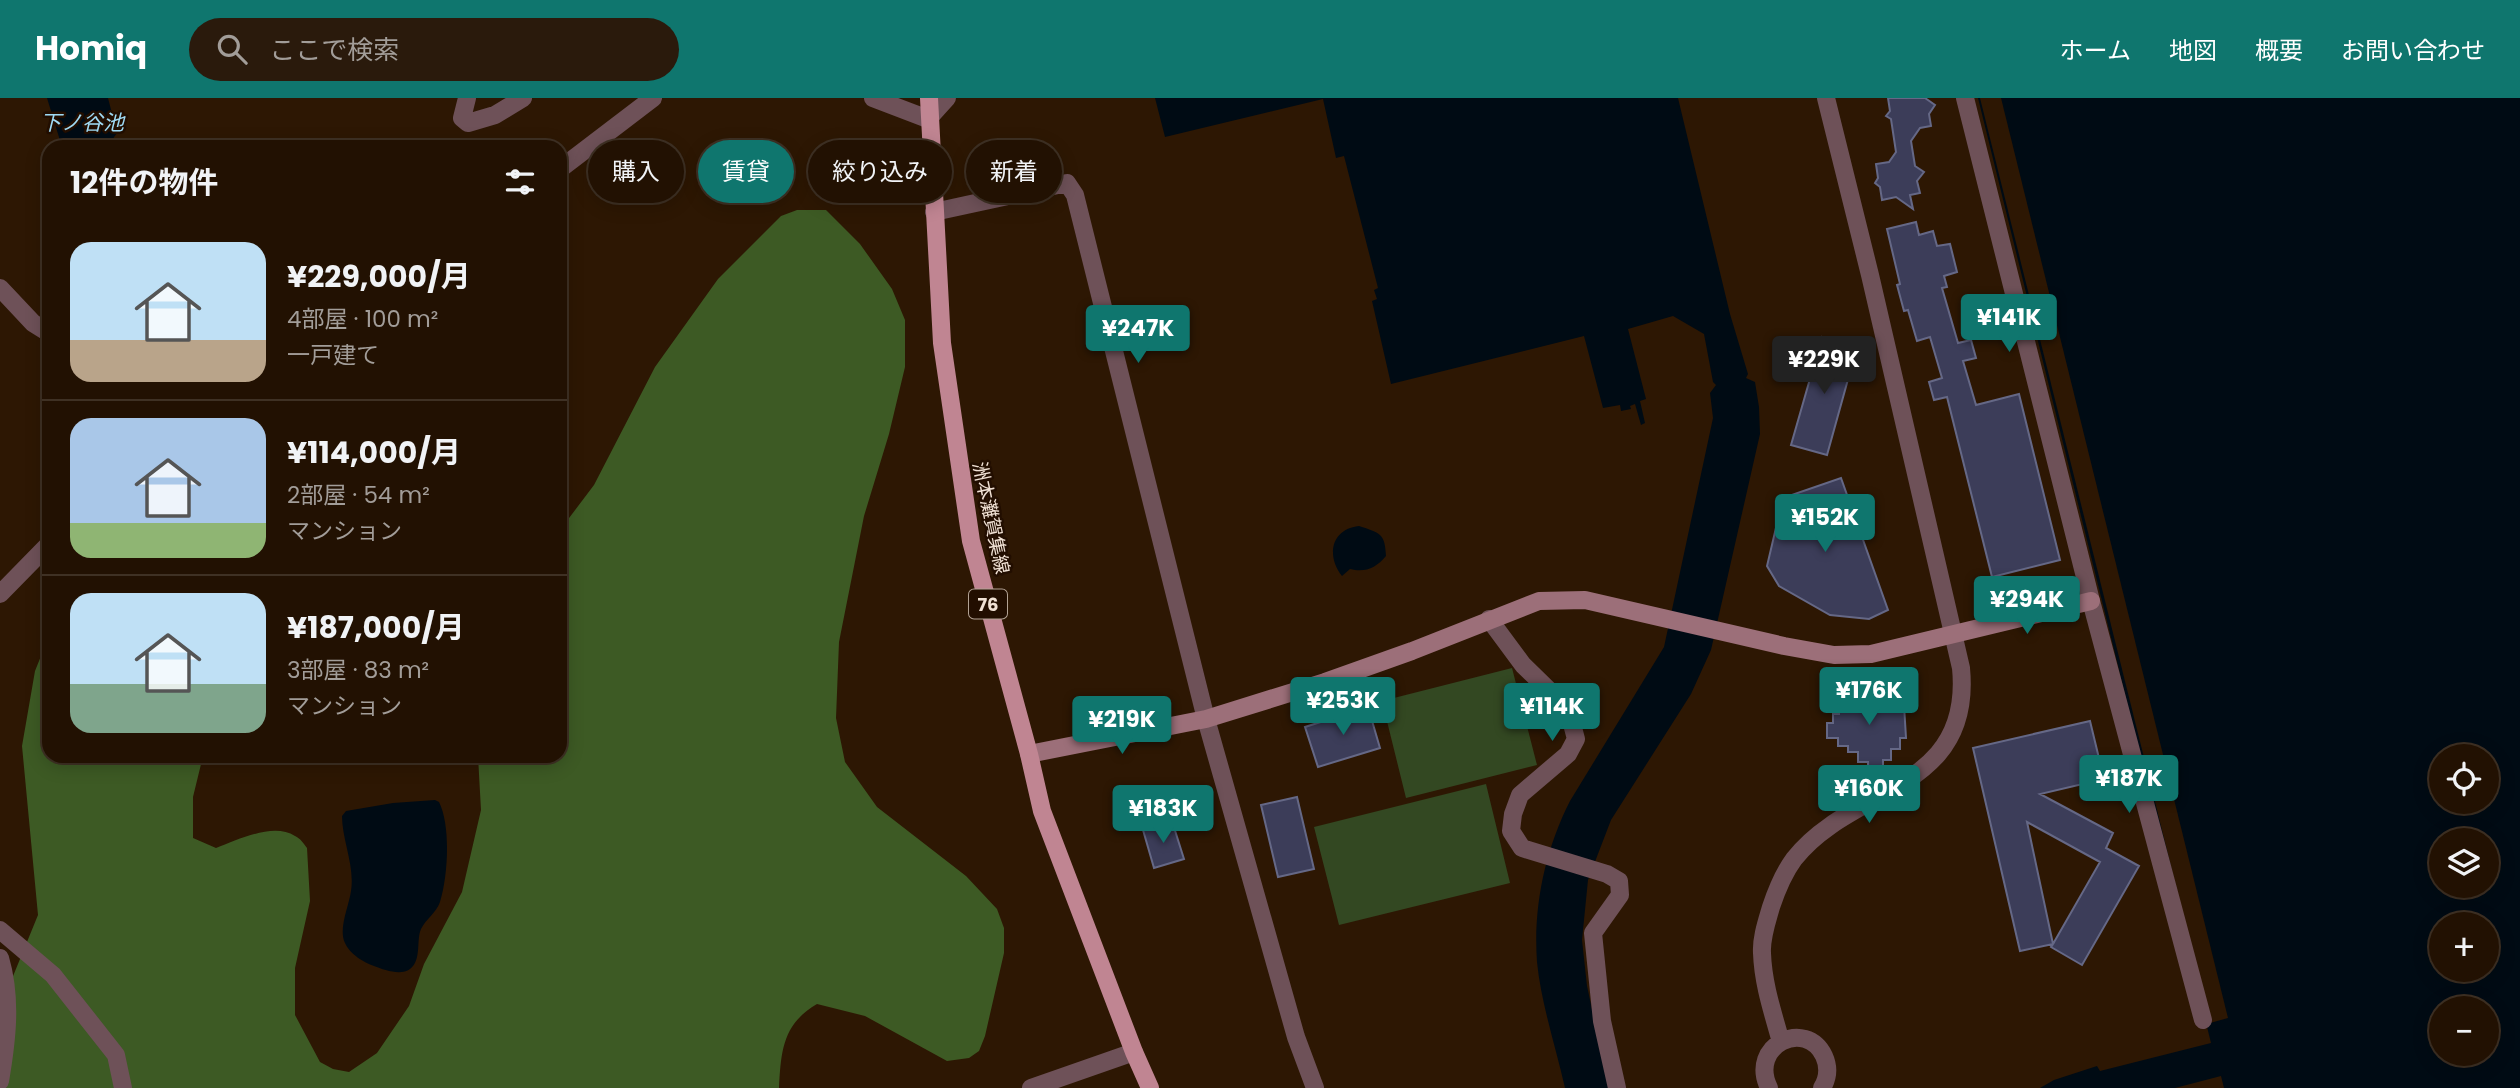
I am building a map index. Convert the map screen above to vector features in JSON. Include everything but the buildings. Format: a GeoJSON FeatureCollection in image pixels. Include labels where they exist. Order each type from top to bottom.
{"type":"FeatureCollection","features":[{"type":"Feature","properties":{"kind":"main road","name":"洲本灘賀集線"},"geometry":{"type":"LineString","coordinates":[[929,98],[928,119],[942,343],[971,541],[1042,811],[1150,1088]]}},
{"type":"Feature","properties":{"kind":"street"},"geometry":{"type":"LineString","coordinates":[[467,98],[462,118],[468,124],[495,114],[523,98]]}},
{"type":"Feature","properties":{"kind":"street"},"geometry":{"type":"LineString","coordinates":[[567,164],[653,98]]}},
{"type":"Feature","properties":{"kind":"street"},"geometry":{"type":"LineString","coordinates":[[873,98],[928,119],[947,98]]}},
{"type":"Feature","properties":{"kind":"street"},"geometry":{"type":"LineString","coordinates":[[1781,1042],[1766,987],[1762,951],[1767,921],[1782,878],[1808,844],[1832,825],[1913,778],[1941,752],[1962,704],[1961,668],[1826,98]]}},
{"type":"Feature","properties":{"kind":"street"},"geometry":{"type":"LineString","coordinates":[[1965,98],[2091,601],[2203,1020]]}},
{"type":"Feature","properties":{"kind":"street"},"geometry":{"type":"LineString","coordinates":[[934,212],[1067,183],[1075,195],[1206,719],[1296,1037],[1315,1088]]}},
{"type":"Feature","properties":{"kind":"street"},"geometry":{"type":"LineString","coordinates":[[0,288],[33,323],[42,329]]}},
{"type":"Feature","properties":{"kind":"street"},"geometry":{"type":"LineString","coordinates":[[0,594],[42,551]]}},
{"type":"Feature","properties":{"kind":"street"},"geometry":{"type":"LineString","coordinates":[[1029,754],[1206,719],[1374,665],[1539,601],[1585,600],[1834,655],[1871,654],[2091,601]]}},
{"type":"Feature","properties":{"kind":"street"},"geometry":{"type":"LineString","coordinates":[[1489,619],[1523,666],[1568,709],[1576,739],[1568,754],[1520,795],[1513,814],[1511,831],[1522,848],[1607,874],[1619,881],[1620,895],[1593,933],[1602,1021],[1617,1088]]}},
{"type":"Feature","properties":{"kind":"street"},"geometry":{"type":"LineString","coordinates":[[0,930],[53,975],[116,1055],[123,1088]]}},
{"type":"Feature","properties":{"kind":"street"},"geometry":{"type":"LineString","coordinates":[[0,958],[5,974],[8,1033],[0,1081]]}},
{"type":"Feature","properties":{"kind":"street"},"geometry":{"type":"LineString","coordinates":[[1769,1088],[1764,1079],[1765,1059],[1770,1050],[1781,1042],[1797,1038],[1816,1045],[1823,1052],[1827,1063],[1825,1087]]}},
{"type":"Feature","properties":{"kind":"street"},"geometry":{"type":"LineString","coordinates":[[1031,1088],[1134,1052]]}},
{"type":"Feature","properties":{"kind":"green space"},"geometry":{"type":"Polygon","coordinates":[[[797,210],[826,210],[860,244],[892,289],[905,320],[905,367],[889,434],[864,516],[839,642],[836,718],[845,762],[877,807],[966,876],[997,909],[1004,928],[1004,953],[985,1036],[979,1051],[969,1058],[947,1061],[865,1016],[817,1004],[797,1020],[786,1039],[779,1088],[0,1088],[0,1008],[38,915],[22,746],[35,671],[42,654],[42,763],[201,763],[193,797],[193,838],[216,848],[245,837],[276,831],[286,832],[302,841],[307,848],[310,901],[295,968],[295,1015],[320,1062],[333,1069],[349,1072],[377,1053],[409,1006],[424,964],[462,892],[481,810],[478,763],[567,763],[567,521],[594,485],[655,367],[718,279],[781,216],[797,210]]]}},
{"type":"Feature","properties":{"kind":"green space"},"geometry":{"type":"Polygon","coordinates":[[[1512,668],[1537,765],[1406,798],[1382,701],[1512,668]]]}},
{"type":"Feature","properties":{"kind":"green space"},"geometry":{"type":"Polygon","coordinates":[[[1486,784],[1510,883],[1339,925],[1314,827],[1486,784]]]}},
{"type":"Feature","properties":{"kind":"water","name":"下ノ谷池"},"geometry":{"type":"Polygon","coordinates":[[[47,98],[108,98],[117,133],[112,140],[60,140],[47,98]]]}},
{"type":"Feature","properties":{"kind":"water"},"geometry":{"type":"Polygon","coordinates":[[[1155,98],[1678,98],[1730,314],[1748,374],[1746,378],[1755,382],[1760,434],[1711,650],[1691,694],[1611,820],[1588,880],[1582,940],[1587,986],[1609,1088],[1565,1088],[1539,978],[1536,941],[1539,900],[1554,839],[1570,801],[1664,647],[1713,418],[1710,393],[1716,385],[1713,382],[1704,334],[1673,316],[1628,329],[1646,399],[1640,401],[1645,423],[1641,425],[1635,404],[1630,406],[1631,409],[1621,411],[1620,405],[1603,408],[1584,336],[1391,384],[1372,301],[1377,299],[1374,290],[1378,288],[1344,156],[1336,158],[1323,99],[1165,137],[1155,98]]]}},
{"type":"Feature","properties":{"kind":"water"},"geometry":{"type":"Polygon","coordinates":[[[1978,98],[2520,98],[2520,1088],[2224,1088],[2221,1076],[2175,1088],[2040,1088],[2054,1080],[2097,1066],[2100,1071],[2211,1043],[1978,98]]]}},
{"type":"Feature","properties":{"kind":"water"},"geometry":{"type":"Polygon","coordinates":[[[1359,526],[1372,530],[1383,538],[1386,556],[1370,569],[1350,569],[1342,576],[1334,560],[1334,545],[1342,532],[1359,526]]]}},
{"type":"Feature","properties":{"kind":"water"},"geometry":{"type":"Polygon","coordinates":[[[439,802],[443,812],[447,837],[445,879],[440,902],[421,929],[416,960],[410,969],[392,972],[370,965],[347,947],[343,937],[352,882],[342,816],[346,811],[393,803],[439,802]]]}},
{"type":"Feature","properties":{"kind":"pier"},"geometry":{"type":"Polygon","coordinates":[[[1980,98],[2001,98],[2228,1018],[2210,1023],[1980,98]]]}}]}
